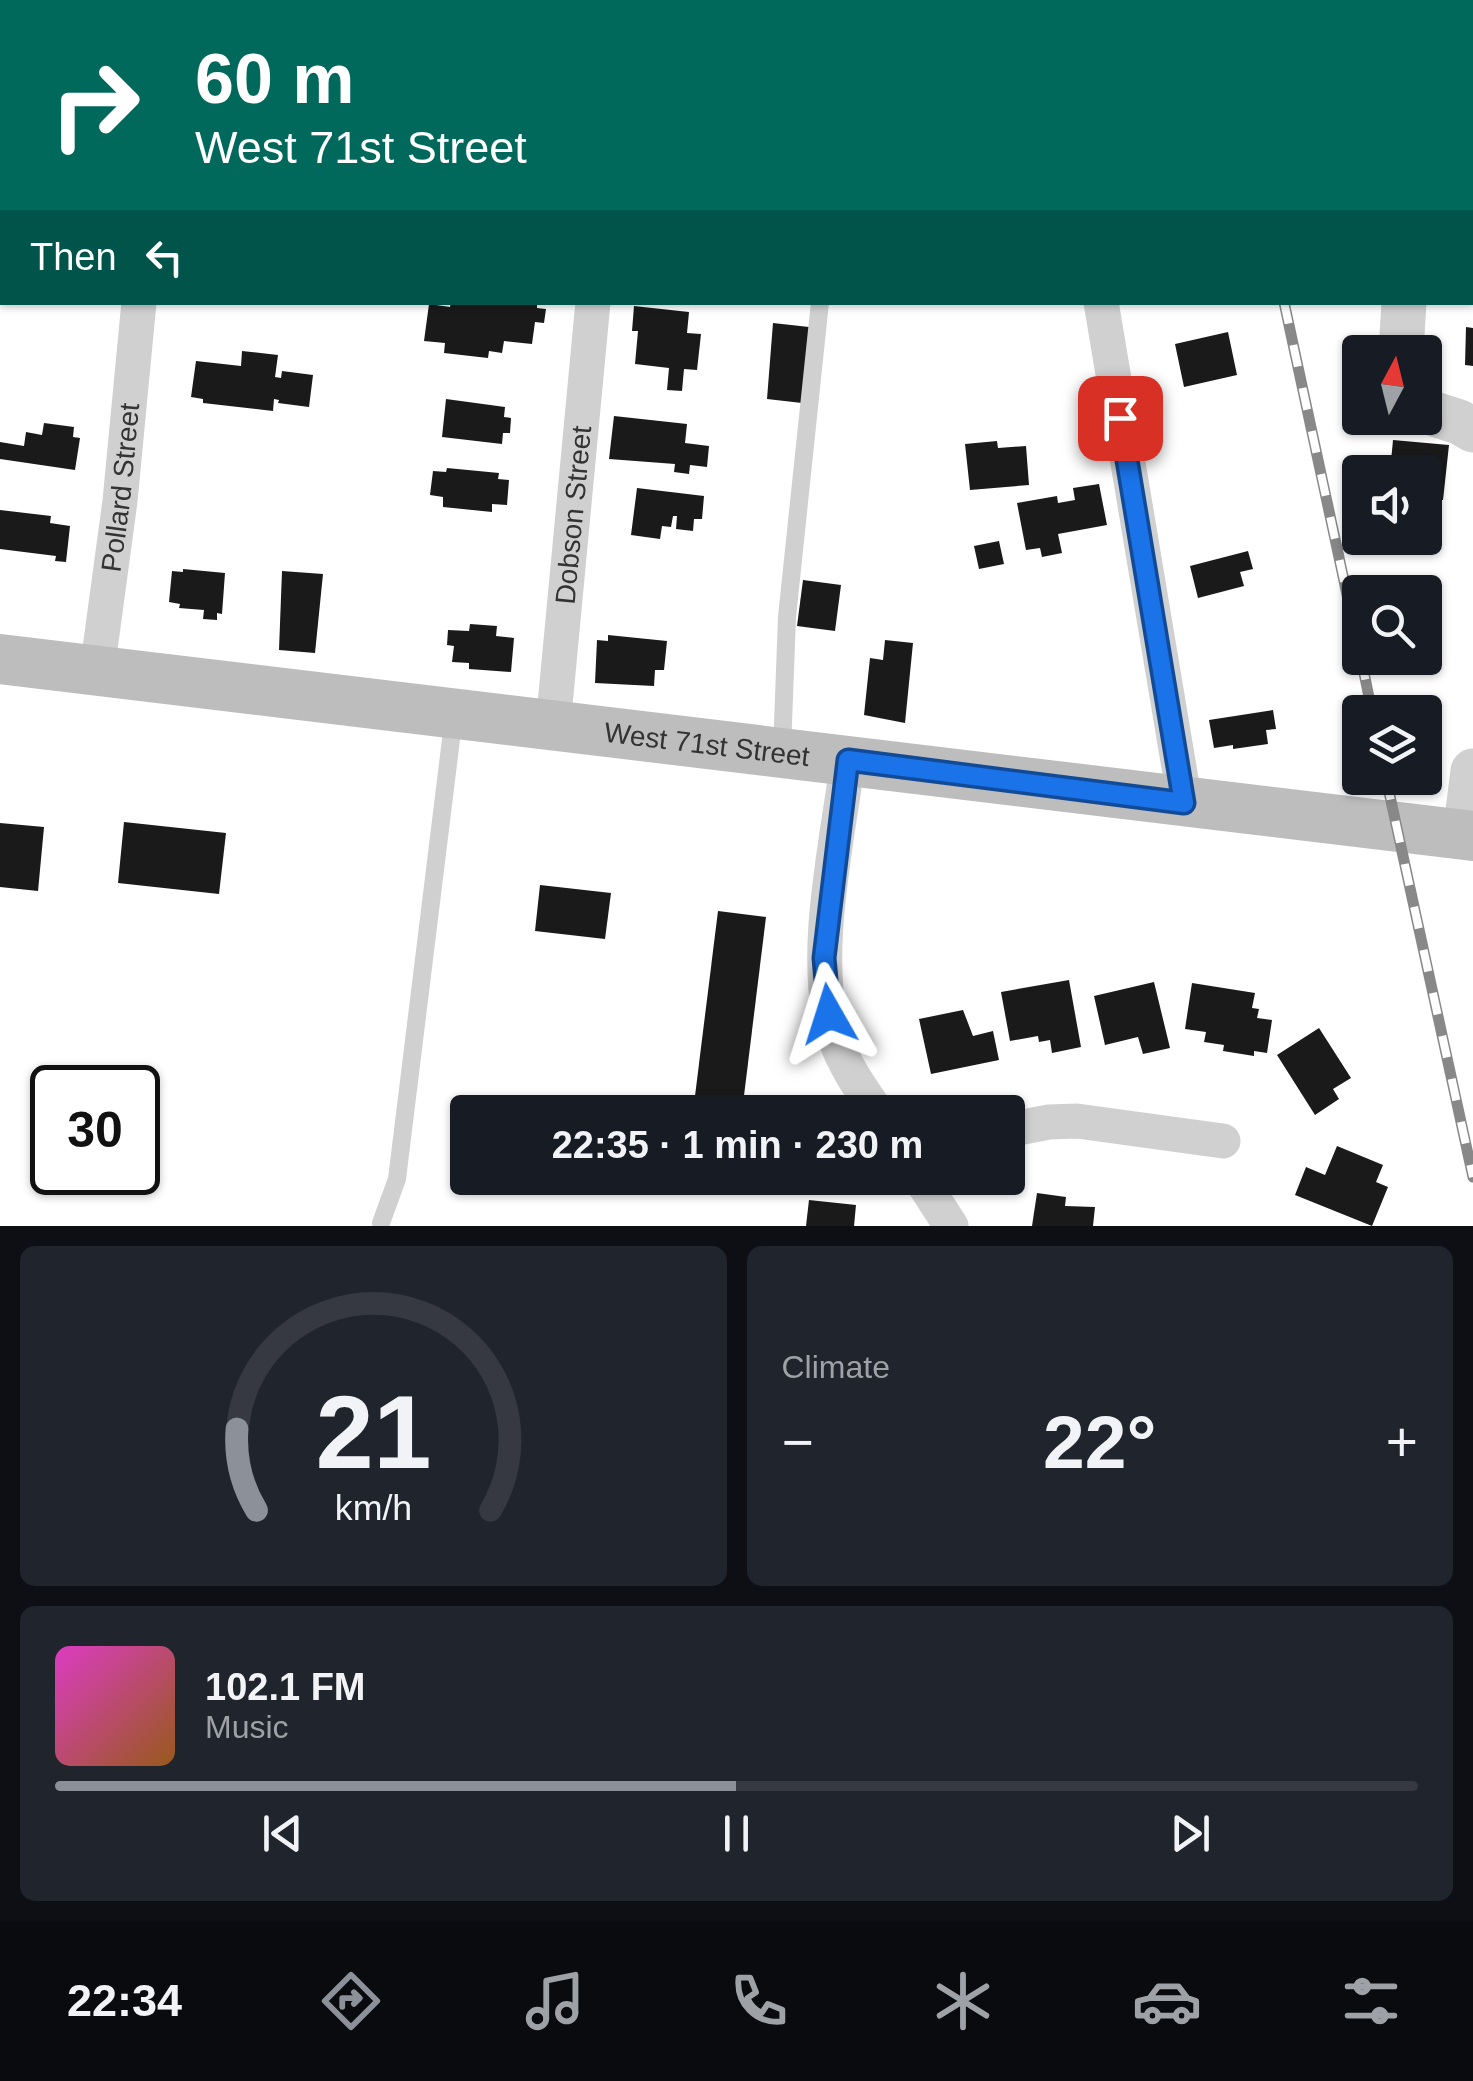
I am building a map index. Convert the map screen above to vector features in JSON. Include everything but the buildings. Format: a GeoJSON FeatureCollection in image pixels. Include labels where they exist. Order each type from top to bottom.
{"type":"FeatureCollection","features":[{"type":"Feature","properties":{"kind":"main road","name":"West 71st Street"},"geometry":{"type":"LineString","coordinates":[[0,659],[1469,836]]}},
{"type":"Feature","properties":{"kind":"street","name":"Pollard Street"},"geometry":{"type":"LineString","coordinates":[[96,671],[120,501],[139,305]]}},
{"type":"Feature","properties":{"kind":"street","name":"Dobson Street"},"geometry":{"type":"LineString","coordinates":[[553,726],[594,305]]}},
{"type":"Feature","properties":{"kind":"street"},"geometry":{"type":"LineString","coordinates":[[1101,305],[1184,803]]}},
{"type":"Feature","properties":{"kind":"street"},"geometry":{"type":"LineString","coordinates":[[1402,335],[1404,305]]}},
{"type":"Feature","properties":{"kind":"street"},"geometry":{"type":"LineString","coordinates":[[1442,412],[1473,416]]}},
{"type":"Feature","properties":{"kind":"street"},"geometry":{"type":"LineString","coordinates":[[1442,416],[1473,430]]}},
{"type":"Feature","properties":{"kind":"street"},"geometry":{"type":"LineString","coordinates":[[848,760],[825,944],[824,986],[836,1041],[866,1095]]}},
{"type":"Feature","properties":{"kind":"street"},"geometry":{"type":"LineString","coordinates":[[1469,836],[1473,771]]}},
{"type":"Feature","properties":{"kind":"street"},"geometry":{"type":"LineString","coordinates":[[1025,1127],[1077,1122],[1224,1141]]}},
{"type":"Feature","properties":{"kind":"street"},"geometry":{"type":"LineString","coordinates":[[931,1195],[950,1226]]}},
{"type":"Feature","properties":{"kind":"lane"},"geometry":{"type":"LineString","coordinates":[[782,753],[787,616],[820,305]]}},
{"type":"Feature","properties":{"kind":"lane"},"geometry":{"type":"LineString","coordinates":[[381,1222],[397,1179],[454,714]]}},
{"type":"Feature","properties":{"kind":"railway"},"geometry":{"type":"LineString","coordinates":[[1285,305],[1343,575]]}},
{"type":"Feature","properties":{"kind":"railway"},"geometry":{"type":"LineString","coordinates":[[1364,675],[1369,695]]}},
{"type":"Feature","properties":{"kind":"railway"},"geometry":{"type":"LineString","coordinates":[[1390,795],[1473,1177]]}},
{"type":"Feature","properties":{"kind":"route"},"geometry":{"type":"LineString","coordinates":[[829,1014],[824,958],[848,760],[1184,803],[1120,418]]}}]}
